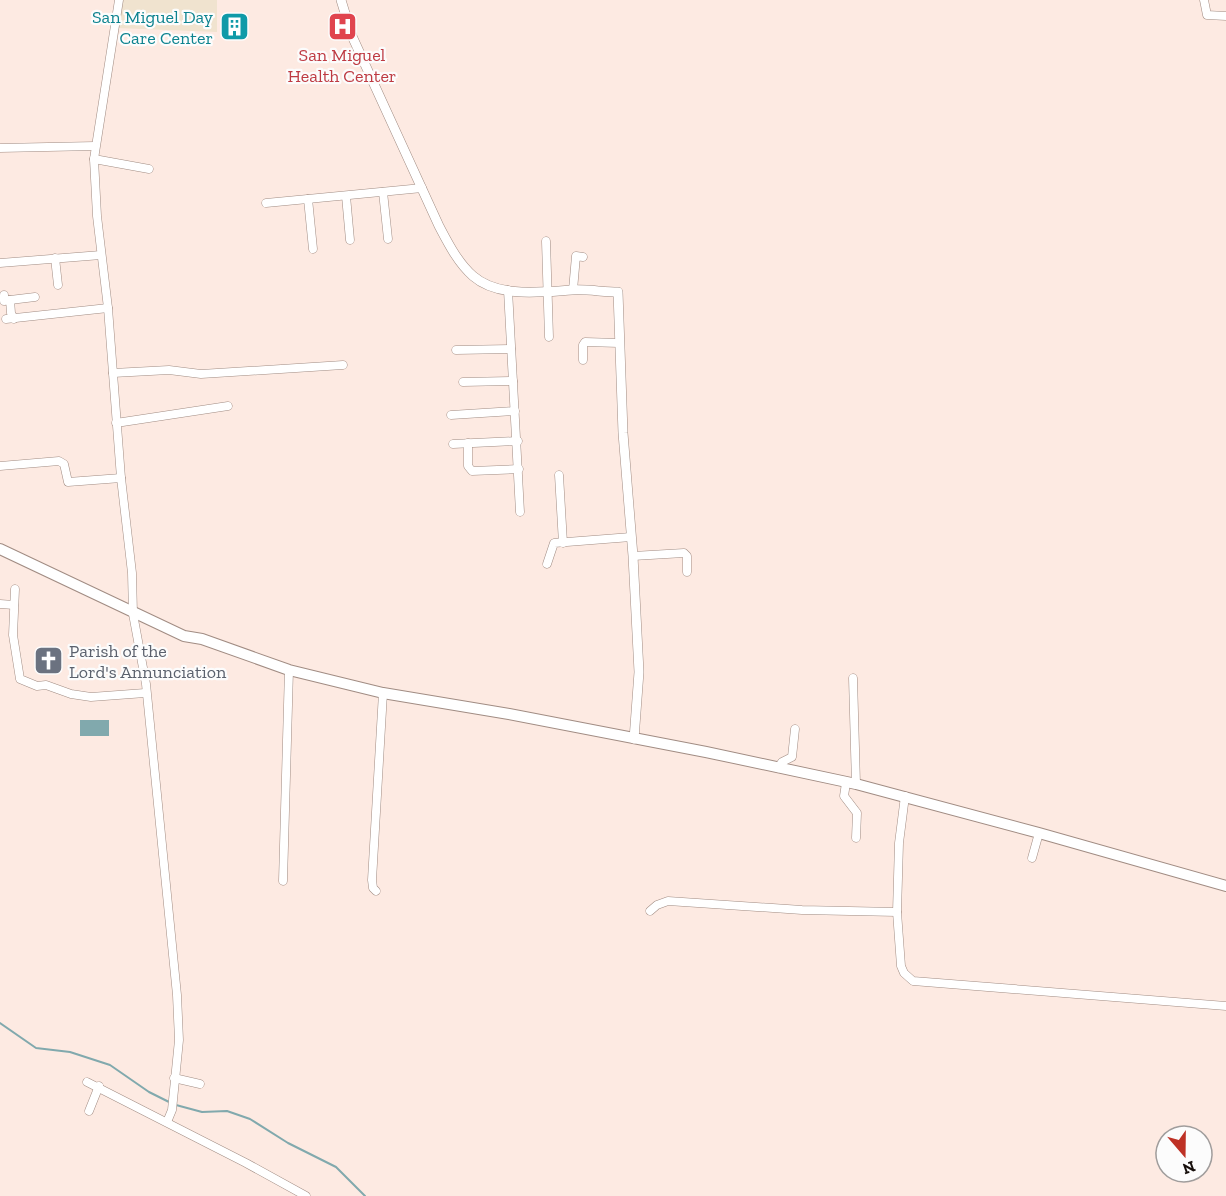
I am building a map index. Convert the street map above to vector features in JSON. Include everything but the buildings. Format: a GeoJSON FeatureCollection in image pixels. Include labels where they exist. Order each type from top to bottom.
{"type":"FeatureCollection","features":[{"type":"Feature","properties":{"kind":"main road"},"geometry":{"type":"LineString","coordinates":[[0,549],[184,636],[202,639],[289,670],[383,693],[509,714],[706,752],[905,796],[1226,886]]}},
{"type":"Feature","properties":{"kind":"street"},"geometry":{"type":"LineString","coordinates":[[119,0],[94,159],[97,216],[108,308],[134,614],[146,693],[177,995],[179,1040],[172,1110],[166,1122]]}},
{"type":"Feature","properties":{"kind":"street"},"geometry":{"type":"LineString","coordinates":[[341,0],[352,36],[448,244],[473,276],[489,286],[508,290],[618,292],[622,433],[633,556],[639,672],[634,739]]}},
{"type":"Feature","properties":{"kind":"street"},"geometry":{"type":"LineString","coordinates":[[1204,0],[1207,15],[1226,16]]}},
{"type":"Feature","properties":{"kind":"street"},"geometry":{"type":"LineString","coordinates":[[0,148],[95,146]]}},
{"type":"Feature","properties":{"kind":"street"},"geometry":{"type":"LineString","coordinates":[[94,159],[149,169]]}},
{"type":"Feature","properties":{"kind":"street"},"geometry":{"type":"LineString","coordinates":[[266,203],[422,188]]}},
{"type":"Feature","properties":{"kind":"street"},"geometry":{"type":"LineString","coordinates":[[383,192],[388,239]]}},
{"type":"Feature","properties":{"kind":"street"},"geometry":{"type":"LineString","coordinates":[[346,196],[350,240]]}},
{"type":"Feature","properties":{"kind":"street"},"geometry":{"type":"LineString","coordinates":[[309,199],[313,249]]}},
{"type":"Feature","properties":{"kind":"street"},"geometry":{"type":"LineString","coordinates":[[546,241],[549,337]]}},
{"type":"Feature","properties":{"kind":"street"},"geometry":{"type":"LineString","coordinates":[[0,263],[101,255]]}},
{"type":"Feature","properties":{"kind":"street"},"geometry":{"type":"LineString","coordinates":[[573,290],[576,256],[583,256]]}},
{"type":"Feature","properties":{"kind":"street"},"geometry":{"type":"LineString","coordinates":[[55,258],[58,285]]}},
{"type":"Feature","properties":{"kind":"street"},"geometry":{"type":"LineString","coordinates":[[508,290],[518,441],[520,512]]}},
{"type":"Feature","properties":{"kind":"street"},"geometry":{"type":"LineString","coordinates":[[35,297],[7,298],[11,313],[10,319],[108,308]]}},
{"type":"Feature","properties":{"kind":"street"},"geometry":{"type":"LineString","coordinates":[[584,360],[583,345],[585,342],[619,343]]}},
{"type":"Feature","properties":{"kind":"street"},"geometry":{"type":"LineString","coordinates":[[456,350],[512,349]]}},
{"type":"Feature","properties":{"kind":"street"},"geometry":{"type":"LineString","coordinates":[[113,373],[169,370],[201,374],[343,365]]}},
{"type":"Feature","properties":{"kind":"street"},"geometry":{"type":"LineString","coordinates":[[463,382],[513,381]]}},
{"type":"Feature","properties":{"kind":"street"},"geometry":{"type":"LineString","coordinates":[[116,423],[228,406]]}},
{"type":"Feature","properties":{"kind":"street"},"geometry":{"type":"LineString","coordinates":[[451,415],[515,411]]}},
{"type":"Feature","properties":{"kind":"street"},"geometry":{"type":"LineString","coordinates":[[453,444],[518,441]]}},
{"type":"Feature","properties":{"kind":"street"},"geometry":{"type":"LineString","coordinates":[[468,443],[468,466],[472,471],[519,469]]}},
{"type":"Feature","properties":{"kind":"street"},"geometry":{"type":"LineString","coordinates":[[0,466],[59,461],[64,464],[68,482],[121,478]]}},
{"type":"Feature","properties":{"kind":"street"},"geometry":{"type":"LineString","coordinates":[[559,475],[563,543]]}},
{"type":"Feature","properties":{"kind":"street"},"geometry":{"type":"LineString","coordinates":[[547,564],[554,543],[631,537]]}},
{"type":"Feature","properties":{"kind":"street"},"geometry":{"type":"LineString","coordinates":[[633,556],[684,553],[687,556],[687,572]]}},
{"type":"Feature","properties":{"kind":"street"},"geometry":{"type":"LineString","coordinates":[[15,589],[13,635],[20,679],[37,686],[46,685],[91,698],[146,693]]}},
{"type":"Feature","properties":{"kind":"street"},"geometry":{"type":"LineString","coordinates":[[0,604],[14,605]]}},
{"type":"Feature","properties":{"kind":"street"},"geometry":{"type":"LineString","coordinates":[[283,881],[289,670]]}},
{"type":"Feature","properties":{"kind":"street"},"geometry":{"type":"LineString","coordinates":[[853,678],[851,784],[844,796],[857,813],[856,838]]}},
{"type":"Feature","properties":{"kind":"street"},"geometry":{"type":"LineString","coordinates":[[376,891],[372,880],[383,693]]}},
{"type":"Feature","properties":{"kind":"street"},"geometry":{"type":"LineString","coordinates":[[778,768],[782,762],[792,757],[795,729]]}},
{"type":"Feature","properties":{"kind":"street"},"geometry":{"type":"LineString","coordinates":[[905,796],[898,843],[897,912],[901,966],[904,974],[913,981],[1226,1006]]}},
{"type":"Feature","properties":{"kind":"street"},"geometry":{"type":"LineString","coordinates":[[1032,858],[1039,833]]}},
{"type":"Feature","properties":{"kind":"street"},"geometry":{"type":"LineString","coordinates":[[650,911],[657,905],[668,901],[802,910],[897,912]]}},
{"type":"Feature","properties":{"kind":"street"},"geometry":{"type":"LineString","coordinates":[[174,1078],[200,1084]]}},
{"type":"Feature","properties":{"kind":"street"},"geometry":{"type":"LineString","coordinates":[[87,1082],[99,1086],[306,1196]]}},
{"type":"Feature","properties":{"kind":"street"},"geometry":{"type":"LineString","coordinates":[[88,1111],[99,1086]]}},
{"type":"Feature","properties":{"kind":"shaded area"},"geometry":{"type":"Polygon","coordinates":[[[122,0],[217,0],[217,32],[117,28],[122,0]]]}},
{"type":"Feature","properties":{"kind":"water"},"geometry":{"type":"Polygon","coordinates":[[[80,720],[109,720],[109,736],[80,736],[80,720]]]}},
{"type":"Feature","properties":{"kind":"waterway"},"geometry":{"type":"LineString","coordinates":[[0,1023],[36,1048],[70,1052],[110,1065],[149,1092],[171,1103]]}},
{"type":"Feature","properties":{"kind":"waterway"},"geometry":{"type":"LineString","coordinates":[[176,1105],[202,1112],[227,1111],[250,1119],[288,1143],[336,1167],[365,1196]]}},
{"type":"Feature","properties":{"kind":"place","name":"San Miguel Health Center"},"geometry":{"type":"Point","coordinates":[342,26]}},
{"type":"Feature","properties":{"kind":"place","name":"San Miguel Day Care Center"},"geometry":{"type":"Point","coordinates":[234,27]}},
{"type":"Feature","properties":{"kind":"place","name":"Parish of the Lord's Annunciation"},"geometry":{"type":"Point","coordinates":[48,661]}}]}
